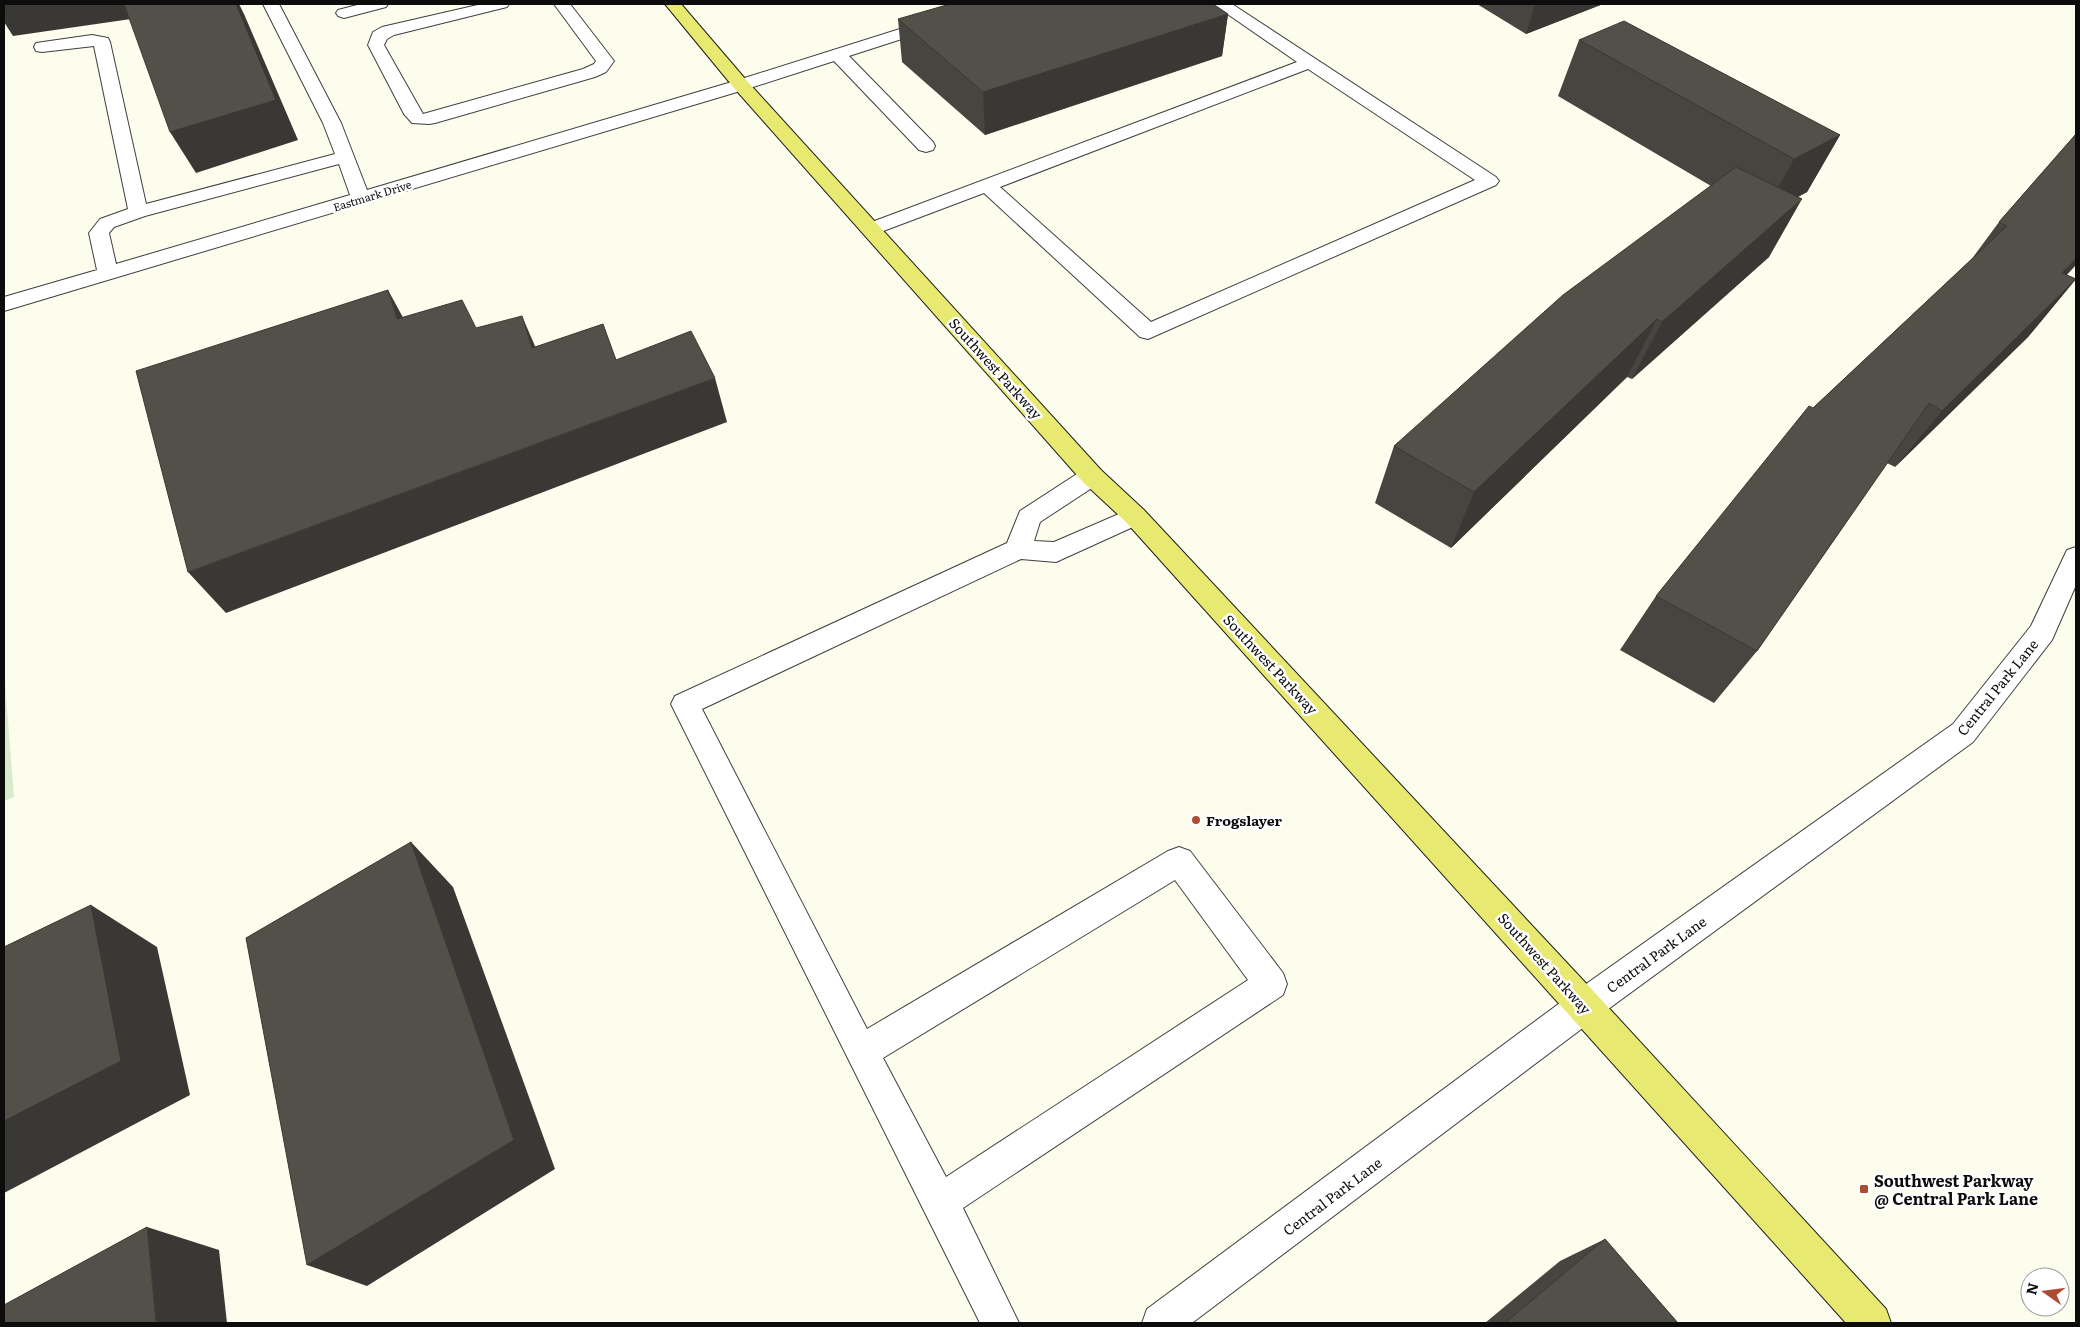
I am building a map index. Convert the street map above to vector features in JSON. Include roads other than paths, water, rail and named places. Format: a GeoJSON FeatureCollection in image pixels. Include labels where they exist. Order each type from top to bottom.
{"type":"FeatureCollection","features":[{"type":"Feature","properties":{"kind":"main road","name":"Southwest Parkway"},"geometry":{"type":"LineString","coordinates":[[673,4],[741,85],[1092,476],[1135,516],[1872,1323]]}},
{"type":"Feature","properties":{"kind":"street"},"geometry":{"type":"LineString","coordinates":[[271,4],[332,124],[361,198]]}},
{"type":"Feature","properties":{"kind":"street"},"geometry":{"type":"LineString","coordinates":[[344,13],[380,4]]}},
{"type":"Feature","properties":{"kind":"street"},"geometry":{"type":"LineString","coordinates":[[501,4],[388,31],[379,36],[376,45],[413,114],[418,119],[430,118],[589,73],[600,68],[605,60],[562,4]]}},
{"type":"Feature","properties":{"kind":"street","name":"Eastmark Drive"},"geometry":{"type":"LineString","coordinates":[[4,304],[741,85],[995,4]]}},
{"type":"Feature","properties":{"kind":"street"},"geometry":{"type":"LineString","coordinates":[[987,185],[1148,332],[1489,181],[1221,4]]}},
{"type":"Feature","properties":{"kind":"street"},"geometry":{"type":"LineString","coordinates":[[42,46],[92,40],[102,42],[138,212]]}},
{"type":"Feature","properties":{"kind":"street"},"geometry":{"type":"LineString","coordinates":[[837,54],[926,146]]}},
{"type":"Feature","properties":{"kind":"street"},"geometry":{"type":"LineString","coordinates":[[871,229],[1311,62]]}},
{"type":"Feature","properties":{"kind":"street"},"geometry":{"type":"LineString","coordinates":[[108,273],[99,233],[107,223],[138,212],[345,157]]}},
{"type":"Feature","properties":{"kind":"street"},"geometry":{"type":"LineString","coordinates":[[1018,549],[1030,517],[1092,476]]}},
{"type":"Feature","properties":{"kind":"street"},"geometry":{"type":"LineString","coordinates":[[1000,1323],[940,1202],[861,1052],[684,704],[1018,549],[1056,552],[1135,516]]}},
{"type":"Feature","properties":{"kind":"street","name":"Central Park Lane"},"geometry":{"type":"LineString","coordinates":[[1161,1323],[1584,1006],[1963,733],[2042,632],[2076,557]]}},
{"type":"Feature","properties":{"kind":"street"},"geometry":{"type":"LineString","coordinates":[[861,1052],[1179,862],[1271,984],[940,1202]]}},
{"type":"Feature","properties":{"kind":"place","name":"Frogslayer"},"geometry":{"type":"Point","coordinates":[1196,820]}},
{"type":"Feature","properties":{"kind":"place","name":"Southwest Parkway @ Central Park Lane"},"geometry":{"type":"Point","coordinates":[1864,1189]}}]}
